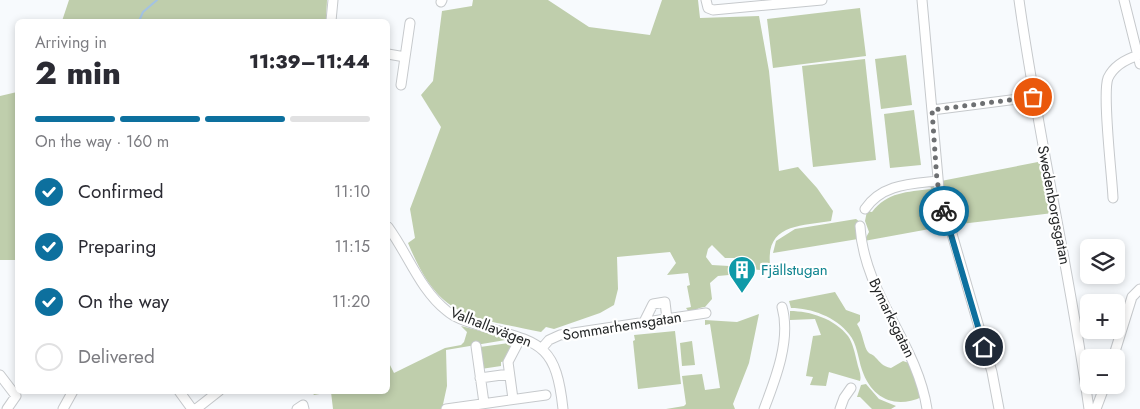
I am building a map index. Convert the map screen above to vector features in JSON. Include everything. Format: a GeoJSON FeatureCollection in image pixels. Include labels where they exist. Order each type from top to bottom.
{"type":"FeatureCollection","features":[{"type":"Feature","properties":{"kind":"street"},"geometry":{"type":"LineString","coordinates":[[332,19],[333,0]]}},
{"type":"Feature","properties":{"kind":"street"},"geometry":{"type":"LineString","coordinates":[[706,0],[709,10],[822,0]]}},
{"type":"Feature","properties":{"kind":"street"},"geometry":{"type":"LineString","coordinates":[[922,0],[937,181],[992,372],[999,409]]}},
{"type":"Feature","properties":{"kind":"street","name":"Swedenborgsgatan"},"geometry":{"type":"LineString","coordinates":[[1019,0],[1033,97],[1054,196],[1089,409]]}},
{"type":"Feature","properties":{"kind":"street"},"geometry":{"type":"LineString","coordinates":[[1113,198],[1106,87],[1114,69],[1120,63],[1139,59],[1124,0]]}},
{"type":"Feature","properties":{"kind":"street"},"geometry":{"type":"LineString","coordinates":[[400,85],[410,23]]}},
{"type":"Feature","properties":{"kind":"street"},"geometry":{"type":"LineString","coordinates":[[390,54],[405,57]]}},
{"type":"Feature","properties":{"kind":"street"},"geometry":{"type":"LineString","coordinates":[[932,110],[1033,97]]}},
{"type":"Feature","properties":{"kind":"street"},"geometry":{"type":"LineString","coordinates":[[865,209],[875,197],[891,188],[937,181]]}},
{"type":"Feature","properties":{"kind":"street","name":"Bymarksgatan"},"geometry":{"type":"LineString","coordinates":[[860,226],[861,240],[871,275],[913,360],[927,409]]}},
{"type":"Feature","properties":{"kind":"street","name":"Valhallavägen"},"geometry":{"type":"LineString","coordinates":[[390,230],[427,292],[448,312],[475,324],[526,339],[542,348],[557,372],[563,409]]}},
{"type":"Feature","properties":{"kind":"street"},"geometry":{"type":"LineString","coordinates":[[1117,349],[1132,297],[1140,289]]}},
{"type":"Feature","properties":{"kind":"street"},"geometry":{"type":"LineString","coordinates":[[644,322],[653,304],[665,302],[667,319]]}},
{"type":"Feature","properties":{"kind":"street"},"geometry":{"type":"LineString","coordinates":[[764,409],[781,354],[786,319],[782,307]]}},
{"type":"Feature","properties":{"kind":"street","name":"Sommarhemsgatan"},"geometry":{"type":"LineString","coordinates":[[542,348],[549,340],[560,335],[706,313]]}},
{"type":"Feature","properties":{"kind":"street"},"geometry":{"type":"LineString","coordinates":[[512,399],[508,360],[519,341]]}},
{"type":"Feature","properties":{"kind":"street"},"geometry":{"type":"LineString","coordinates":[[476,346],[484,403]]}},
{"type":"Feature","properties":{"kind":"street"},"geometry":{"type":"LineString","coordinates":[[480,378],[510,374]]}},
{"type":"Feature","properties":{"kind":"street"},"geometry":{"type":"LineString","coordinates":[[0,375],[16,396],[7,409]]}},
{"type":"Feature","properties":{"kind":"street"},"geometry":{"type":"LineString","coordinates":[[840,409],[844,398],[851,388]]}},
{"type":"Feature","properties":{"kind":"street"},"geometry":{"type":"LineString","coordinates":[[63,409],[71,394]]}},
{"type":"Feature","properties":{"kind":"street"},"geometry":{"type":"LineString","coordinates":[[182,394],[194,409],[215,394]]}},
{"type":"Feature","properties":{"kind":"street"},"geometry":{"type":"LineString","coordinates":[[1096,409],[1102,394]]}},
{"type":"Feature","properties":{"kind":"street"},"geometry":{"type":"LineString","coordinates":[[446,409],[484,403],[501,405],[512,399],[546,395]]}},
{"type":"Feature","properties":{"kind":"street"},"geometry":{"type":"LineString","coordinates":[[298,409],[303,405],[304,409]]}},
{"type":"Feature","properties":{"kind":"green space"},"geometry":{"type":"Polygon","coordinates":[[[69,0],[327,0],[326,19],[63,19],[69,0]]]}},
{"type":"Feature","properties":{"kind":"green space"},"geometry":{"type":"Polygon","coordinates":[[[473,0],[548,0],[589,27],[650,35],[662,0],[698,0],[700,18],[759,16],[769,71],[779,171],[798,167],[817,188],[833,211],[831,221],[797,226],[780,234],[774,241],[770,251],[770,264],[760,270],[749,269],[747,261],[742,258],[725,258],[712,245],[708,249],[706,257],[712,265],[729,266],[729,275],[718,276],[710,283],[712,299],[705,307],[689,312],[686,308],[691,307],[687,286],[690,285],[688,273],[667,275],[676,263],[670,252],[617,257],[618,289],[614,305],[600,313],[554,329],[546,327],[541,332],[475,317],[459,310],[445,301],[432,287],[408,243],[415,238],[410,209],[441,127],[421,95],[433,81],[442,11],[472,6],[473,0]]]}},
{"type":"Feature","properties":{"kind":"green space"},"geometry":{"type":"Polygon","coordinates":[[[860,8],[866,56],[773,68],[767,19],[860,8]]]}},
{"type":"Feature","properties":{"kind":"green space"},"geometry":{"type":"Polygon","coordinates":[[[906,55],[912,105],[881,109],[875,59],[906,55]]]}},
{"type":"Feature","properties":{"kind":"green space"},"geometry":{"type":"Polygon","coordinates":[[[865,59],[876,160],[813,167],[802,66],[865,59]]]}},
{"type":"Feature","properties":{"kind":"green space"},"geometry":{"type":"Polygon","coordinates":[[[15,92],[15,260],[0,260],[0,96],[15,92]]]}},
{"type":"Feature","properties":{"kind":"green space"},"geometry":{"type":"Polygon","coordinates":[[[914,110],[921,165],[890,168],[884,114],[914,110]]]}},
{"type":"Feature","properties":{"kind":"green space"},"geometry":{"type":"Polygon","coordinates":[[[1043,161],[1053,213],[952,225],[941,181],[1043,161]]]}},
{"type":"Feature","properties":{"kind":"green space"},"geometry":{"type":"Polygon","coordinates":[[[930,184],[936,187],[946,226],[864,241],[869,232],[865,221],[867,211],[872,212],[884,200],[898,194],[931,189],[930,184]]]}},
{"type":"Feature","properties":{"kind":"green space"},"geometry":{"type":"Polygon","coordinates":[[[856,219],[860,222],[858,239],[773,253],[776,241],[795,229],[856,219]]]}},
{"type":"Feature","properties":{"kind":"green space"},"geometry":{"type":"Polygon","coordinates":[[[835,292],[846,310],[860,315],[860,321],[857,324],[868,352],[882,364],[891,368],[903,361],[912,364],[922,397],[903,402],[886,399],[878,394],[866,380],[854,342],[844,328],[823,315],[799,308],[791,308],[789,301],[835,292]]]}},
{"type":"Feature","properties":{"kind":"green space"},"geometry":{"type":"Polygon","coordinates":[[[790,311],[814,314],[843,330],[853,345],[860,381],[829,372],[826,386],[810,385],[813,377],[806,376],[813,336],[821,335],[815,319],[790,320],[790,311]]]}},
{"type":"Feature","properties":{"kind":"green space"},"geometry":{"type":"Polygon","coordinates":[[[759,314],[749,363],[733,404],[735,409],[666,409],[686,404],[682,376],[702,374],[705,390],[720,388],[710,324],[705,325],[705,320],[737,322],[759,314]]]}},
{"type":"Feature","properties":{"kind":"green space"},"geometry":{"type":"Polygon","coordinates":[[[461,326],[512,339],[446,350],[447,386],[442,409],[333,409],[331,394],[390,394],[390,365],[394,373],[445,348],[461,345],[467,332],[461,326]]]}},
{"type":"Feature","properties":{"kind":"green space"},"geometry":{"type":"Polygon","coordinates":[[[675,331],[681,384],[638,389],[634,335],[675,331]]]}},
{"type":"Feature","properties":{"kind":"green space"},"geometry":{"type":"Polygon","coordinates":[[[692,341],[695,365],[682,366],[680,343],[692,341]]]}},
{"type":"Feature","properties":{"kind":"green space"},"geometry":{"type":"Polygon","coordinates":[[[509,343],[514,346],[506,361],[501,362],[501,366],[481,369],[480,347],[509,343]]]}},
{"type":"Feature","properties":{"kind":"green space"},"geometry":{"type":"Polygon","coordinates":[[[866,384],[879,399],[896,406],[891,409],[872,409],[860,397],[857,397],[861,385],[866,384]]]}},
{"type":"Feature","properties":{"kind":"waterway"},"geometry":{"type":"LineString","coordinates":[[140,19],[143,12],[157,0]]}},
{"type":"Feature","properties":{"kind":"way so far"},"geometry":{"type":"LineString","coordinates":[[944,211],[937,181],[932,110],[1033,97]]}},
{"type":"Feature","properties":{"kind":"place","name":"Fjällstugan"},"geometry":{"type":"Point","coordinates":[742,294]}},
{"type":"Feature","properties":{"kind":"route"},"geometry":{"type":"LineString","coordinates":[[944,211],[984,347]]}}]}
